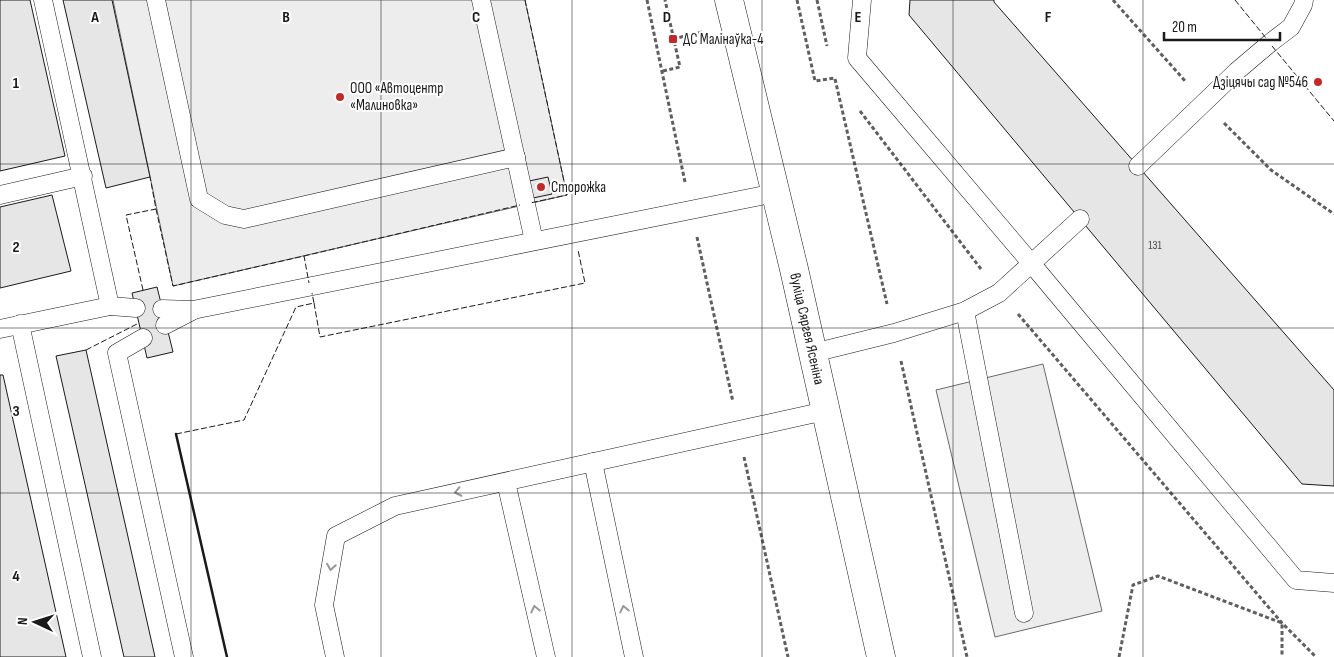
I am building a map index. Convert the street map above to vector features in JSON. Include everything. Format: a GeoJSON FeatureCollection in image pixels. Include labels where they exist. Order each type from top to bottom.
{"type":"FeatureCollection","features":[{"type":"Feature","properties":{"kind":"main road","name":"вуліца Сяргея Ясеніна"},"geometry":{"type":"LineString","coordinates":[[729,0],[881,657]]}},
{"type":"Feature","properties":{"kind":"lane"},"geometry":{"type":"LineString","coordinates":[[43,0],[110,306]]}},
{"type":"Feature","properties":{"kind":"lane"},"geometry":{"type":"LineString","coordinates":[[156,0],[199,199],[226,215],[244,219],[516,157]]}},
{"type":"Feature","properties":{"kind":"lane"},"geometry":{"type":"LineString","coordinates":[[481,0],[534,241]]}},
{"type":"Feature","properties":{"kind":"lane"},"geometry":{"type":"LineString","coordinates":[[862,0],[857,58],[1296,580],[1334,583]]}},
{"type":"Feature","properties":{"kind":"lane"},"geometry":{"type":"LineString","coordinates":[[1138,166],[1237,71],[1291,27],[1304,5],[1304,0]]}},
{"type":"Feature","properties":{"kind":"lane"},"geometry":{"type":"LineString","coordinates":[[0,195],[83,176]]}},
{"type":"Feature","properties":{"kind":"lane"},"geometry":{"type":"LineString","coordinates":[[164,317],[775,193]]}},
{"type":"Feature","properties":{"kind":"lane"},"geometry":{"type":"LineString","coordinates":[[812,353],[894,333],[965,311],[999,293],[1080,219]]}},
{"type":"Feature","properties":{"kind":"lane"},"geometry":{"type":"LineString","coordinates":[[0,328],[110,306],[136,308]]}},
{"type":"Feature","properties":{"kind":"lane"},"geometry":{"type":"LineString","coordinates":[[965,311],[1024,613]]}},
{"type":"Feature","properties":{"kind":"lane"},"geometry":{"type":"LineString","coordinates":[[20,324],[92,657]]}},
{"type":"Feature","properties":{"kind":"lane"},"geometry":{"type":"LineString","coordinates":[[143,338],[117,353],[184,657]]}},
{"type":"Feature","properties":{"kind":"lane"},"geometry":{"type":"LineString","coordinates":[[335,657],[324,605],[336,536],[395,506],[825,411]]}},
{"type":"Feature","properties":{"kind":"lane"},"geometry":{"type":"LineString","coordinates":[[593,462],[634,657]]}},
{"type":"Feature","properties":{"kind":"lane"},"geometry":{"type":"LineString","coordinates":[[506,482],[546,657]]}},
{"type":"Feature","properties":{"kind":"path"},"geometry":{"type":"LineString","coordinates":[[647,0],[690,209],[788,657]]}},
{"type":"Feature","properties":{"kind":"path"},"geometry":{"type":"LineString","coordinates":[[663,71],[680,67],[664,0]]}},
{"type":"Feature","properties":{"kind":"path"},"geometry":{"type":"LineString","coordinates":[[797,0],[815,81],[834,77],[840,85]]}},
{"type":"Feature","properties":{"kind":"path"},"geometry":{"type":"LineString","coordinates":[[858,108],[999,293],[1282,623],[1316,657]]}},
{"type":"Feature","properties":{"kind":"path"},"geometry":{"type":"LineString","coordinates":[[1119,657],[1133,585],[1158,576],[1282,623]]}},
{"type":"Feature","properties":{"kind":"path"},"geometry":{"type":"LineString","coordinates":[[1282,623],[1282,657]]}},
{"type":"Feature","properties":{"kind":"path"},"geometry":{"type":"LineString","coordinates":[[966,655],[972,657]]}},
{"type":"Feature","properties":{"kind":"shaded area","name":"ООО «Автоцентр «Малиновка»"},"geometry":{"type":"Polygon","coordinates":[[[113,0],[525,0],[567,195],[173,286],[113,0]]]}},
{"type":"Feature","properties":{"kind":"shaded area"},"geometry":{"type":"Polygon","coordinates":[[[1043,364],[1102,611],[995,637],[936,390],[1043,364]]]}},
{"type":"Feature","properties":{"kind":"building"},"geometry":{"type":"Polygon","coordinates":[[[0,0],[30,0],[65,156],[0,171],[0,0]]]}},
{"type":"Feature","properties":{"kind":"building"},"geometry":{"type":"Polygon","coordinates":[[[63,0],[112,0],[150,177],[106,188],[63,0]]]}},
{"type":"Feature","properties":{"kind":"building"},"geometry":{"type":"Polygon","coordinates":[[[910,0],[994,0],[1334,390],[1334,486],[1302,484],[909,15],[910,0]]]}},
{"type":"Feature","properties":{"kind":"building","name":"Сторожка"},"geometry":{"type":"Polygon","coordinates":[[[548,177],[552,194],[533,198],[529,181],[548,177]]]}},
{"type":"Feature","properties":{"kind":"building"},"geometry":{"type":"Polygon","coordinates":[[[52,195],[71,271],[0,288],[0,207],[52,195]]]}},
{"type":"Feature","properties":{"kind":"building"},"geometry":{"type":"Polygon","coordinates":[[[157,287],[173,352],[147,358],[132,293],[157,287]]]}},
{"type":"Feature","properties":{"kind":"building"},"geometry":{"type":"Polygon","coordinates":[[[86,350],[155,657],[124,657],[56,356],[86,350]]]}},
{"type":"Feature","properties":{"kind":"building"},"geometry":{"type":"Polygon","coordinates":[[[0,375],[3,375],[66,657],[0,657],[0,375]]]}},
{"type":"Feature","properties":{"kind":"fence"},"geometry":{"type":"LineString","coordinates":[[525,0],[567,195],[530,203]]}},
{"type":"Feature","properties":{"kind":"fence"},"geometry":{"type":"LineString","coordinates":[[1235,0],[1266,38]]}},
{"type":"Feature","properties":{"kind":"fence"},"geometry":{"type":"LineString","coordinates":[[1272,46],[1334,121]]}},
{"type":"Feature","properties":{"kind":"fence"},"geometry":{"type":"LineString","coordinates":[[143,290],[126,215],[156,209],[150,177]]}},
{"type":"Feature","properties":{"kind":"fence"},"geometry":{"type":"LineString","coordinates":[[304,256],[520,205]]}},
{"type":"Feature","properties":{"kind":"fence"},"geometry":{"type":"LineString","coordinates":[[156,209],[173,286],[304,256],[309,283]]}},
{"type":"Feature","properties":{"kind":"fence"},"geometry":{"type":"LineString","coordinates":[[314,303],[320,337],[585,283],[578,250]]}},
{"type":"Feature","properties":{"kind":"fence"},"geometry":{"type":"LineString","coordinates":[[176,434],[244,420],[296,307],[314,303],[312,293]]}},
{"type":"Feature","properties":{"kind":"fence"},"geometry":{"type":"LineString","coordinates":[[86,350],[139,323]]}},
{"type":"Feature","properties":{"kind":"wall"},"geometry":{"type":"LineString","coordinates":[[176,434],[227,657]]}},
{"type":"Feature","properties":{"kind":"place","name":"ДС Малінаўка-4"},"geometry":{"type":"Point","coordinates":[673,39]}},
{"type":"Feature","properties":{"kind":"place","name":"Дзіцячы сад №546"},"geometry":{"type":"Point","coordinates":[1318,82]}},
{"type":"Feature","properties":{"kind":"place","name":"ООО «Автоцентр «Малиновка»"},"geometry":{"type":"Point","coordinates":[340,97]}},
{"type":"Feature","properties":{"kind":"place","name":"Сторожка"},"geometry":{"type":"Point","coordinates":[541,187]}}]}
